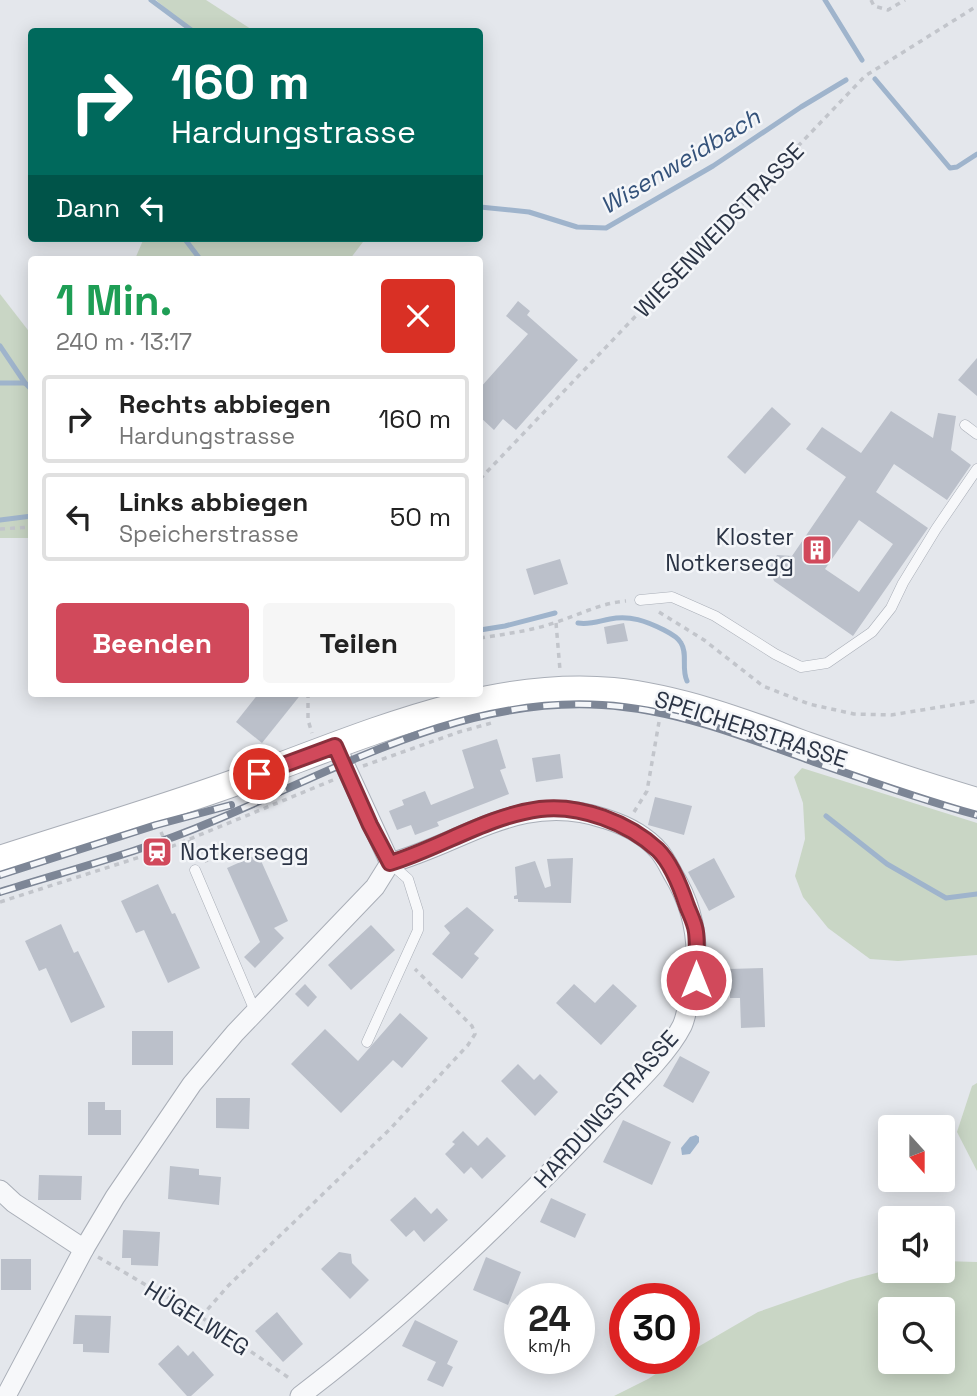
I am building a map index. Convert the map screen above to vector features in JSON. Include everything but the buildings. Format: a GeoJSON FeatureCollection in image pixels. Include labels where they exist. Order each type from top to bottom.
{"type":"FeatureCollection","features":[{"type":"Feature","properties":{"kind":"main road","name":"SPEICHERSTRASSE"},"geometry":{"type":"LineString","coordinates":[[0,859],[189,799],[457,706],[514,694],[561,690],[615,691],[680,703],[977,801]]}},
{"type":"Feature","properties":{"kind":"street"},"geometry":{"type":"LineString","coordinates":[[6,1396],[90,1252],[115,1197],[192,1084],[256,1012],[375,887],[390,863],[327,749]]}},
{"type":"Feature","properties":{"kind":"street","name":"HARDUNGSTRASSE"},"geometry":{"type":"LineString","coordinates":[[304,1391],[411,1306],[512,1212],[655,1063],[682,1026],[696,980],[696,930],[681,887],[659,851],[626,826],[587,812],[541,809],[505,818],[390,863]]}},
{"type":"Feature","properties":{"kind":"street"},"geometry":{"type":"LineString","coordinates":[[0,1190],[14,1203],[90,1252]]}},
{"type":"Feature","properties":{"kind":"lane"},"geometry":{"type":"LineString","coordinates":[[965,425],[977,434]]}},
{"type":"Feature","properties":{"kind":"lane"},"geometry":{"type":"LineString","coordinates":[[640,600],[672,597],[715,615],[775,654],[801,667],[827,663],[872,632],[891,608],[936,529],[977,469]]}},
{"type":"Feature","properties":{"kind":"lane"},"geometry":{"type":"LineString","coordinates":[[368,1042],[418,930],[418,911],[408,879],[390,863]]}},
{"type":"Feature","properties":{"kind":"lane"},"geometry":{"type":"LineString","coordinates":[[195,870],[256,1012]]}},
{"type":"Feature","properties":{"kind":"path"},"geometry":{"type":"LineString","coordinates":[[871,0],[874,6],[888,10],[905,0]]}},
{"type":"Feature","properties":{"kind":"path","name":"WIESENWEIDSTRASSE"},"geometry":{"type":"LineString","coordinates":[[483,476],[865,76],[977,6]]}},
{"type":"Feature","properties":{"kind":"path"},"geometry":{"type":"LineString","coordinates":[[0,529],[28,527]]}},
{"type":"Feature","properties":{"kind":"path"},"geometry":{"type":"LineString","coordinates":[[483,638],[556,623],[596,606],[640,600]]}},
{"type":"Feature","properties":{"kind":"path"},"geometry":{"type":"LineString","coordinates":[[556,623],[561,690]]}},
{"type":"Feature","properties":{"kind":"path"},"geometry":{"type":"LineString","coordinates":[[308,697],[308,720],[327,749]]}},
{"type":"Feature","properties":{"kind":"path"},"geometry":{"type":"LineString","coordinates":[[361,771],[366,764],[503,720]]}},
{"type":"Feature","properties":{"kind":"path"},"geometry":{"type":"LineString","coordinates":[[647,720],[669,724]]}},
{"type":"Feature","properties":{"kind":"path"},"geometry":{"type":"LineString","coordinates":[[626,826],[647,791],[659,722]]}},
{"type":"Feature","properties":{"kind":"path"},"geometry":{"type":"LineString","coordinates":[[0,902],[169,848],[338,778]]}},
{"type":"Feature","properties":{"kind":"path"},"geometry":{"type":"LineString","coordinates":[[150,836],[162,832],[169,848]]}},
{"type":"Feature","properties":{"kind":"path"},"geometry":{"type":"LineString","coordinates":[[201,1317],[227,1287],[391,1128],[468,1045],[475,1034],[472,1026],[410,963]]}},
{"type":"Feature","properties":{"kind":"path","name":"HÜGELWEG"},"geometry":{"type":"LineString","coordinates":[[90,1252],[201,1317],[304,1391]]}},
{"type":"Feature","properties":{"kind":"green space"},"geometry":{"type":"Polygon","coordinates":[[[156,0],[206,0],[249,28],[189,28],[156,0]]]}},
{"type":"Feature","properties":{"kind":"green space"},"geometry":{"type":"Polygon","coordinates":[[[142,242],[363,242],[352,256],[136,256],[142,242]]]}},
{"type":"Feature","properties":{"kind":"green space"},"geometry":{"type":"Polygon","coordinates":[[[0,294],[28,330],[28,538],[0,538],[0,294]]]}},
{"type":"Feature","properties":{"kind":"green space"},"geometry":{"type":"Polygon","coordinates":[[[802,768],[977,823],[977,955],[898,961],[870,959],[828,928],[803,897],[795,876],[805,839],[803,803],[794,777],[802,768]]]}},
{"type":"Feature","properties":{"kind":"green space"},"geometry":{"type":"Polygon","coordinates":[[[977,1083],[977,1171],[957,1132],[972,1086],[977,1083]]]}},
{"type":"Feature","properties":{"kind":"green space"},"geometry":{"type":"Polygon","coordinates":[[[955,1261],[977,1262],[977,1396],[614,1396],[656,1374],[700,1374],[700,1346],[758,1312],[878,1272],[878,1283],[955,1283],[955,1261]]]}},
{"type":"Feature","properties":{"kind":"water"},"geometry":{"type":"Polygon","coordinates":[[[696,1135],[699,1142],[690,1154],[682,1155],[681,1148],[690,1137],[696,1135]]]}},
{"type":"Feature","properties":{"kind":"waterway","name":"Wisenweidbach"},"geometry":{"type":"LineString","coordinates":[[151,0],[189,28]]}},
{"type":"Feature","properties":{"kind":"waterway"},"geometry":{"type":"LineString","coordinates":[[825,0],[862,60]]}},
{"type":"Feature","properties":{"kind":"waterway"},"geometry":{"type":"LineString","coordinates":[[875,79],[950,168],[957,167],[977,154]]}},
{"type":"Feature","properties":{"kind":"waterway","name":"Wisenweidbach"},"geometry":{"type":"LineString","coordinates":[[483,207],[529,212],[577,227],[606,228],[713,166],[846,80]]}},
{"type":"Feature","properties":{"kind":"waterway"},"geometry":{"type":"LineString","coordinates":[[187,242],[198,256]]}},
{"type":"Feature","properties":{"kind":"waterway"},"geometry":{"type":"LineString","coordinates":[[0,346],[25,383]]}},
{"type":"Feature","properties":{"kind":"waterway"},"geometry":{"type":"LineString","coordinates":[[0,383],[25,383],[28,386]]}},
{"type":"Feature","properties":{"kind":"waterway"},"geometry":{"type":"LineString","coordinates":[[0,520],[28,516]]}},
{"type":"Feature","properties":{"kind":"waterway"},"geometry":{"type":"LineString","coordinates":[[483,630],[555,613]]}},
{"type":"Feature","properties":{"kind":"waterway"},"geometry":{"type":"LineString","coordinates":[[578,623],[631,618],[669,632],[683,647],[687,681]]}},
{"type":"Feature","properties":{"kind":"waterway"},"geometry":{"type":"LineString","coordinates":[[826,816],[887,864],[946,898],[977,894]]}},
{"type":"Feature","properties":{"kind":"railway"},"geometry":{"type":"LineString","coordinates":[[0,892],[185,832],[353,760],[450,724],[499,712],[550,705],[628,707],[680,718],[731,732],[891,789],[977,815]]}},
{"type":"Feature","properties":{"kind":"railway"},"geometry":{"type":"LineString","coordinates":[[0,875],[156,825],[231,805]]}},
{"type":"Feature","properties":{"kind":"place","name":"Kloster Notkersegg"},"geometry":{"type":"Point","coordinates":[817,550]}},
{"type":"Feature","properties":{"kind":"place","name":"Notkersegg"},"geometry":{"type":"Point","coordinates":[157,852]}},
{"type":"Feature","properties":{"kind":"route"},"geometry":{"type":"LineString","coordinates":[[259,774],[335,746],[390,863],[505,818],[541,809],[587,812],[626,826],[659,851],[681,887],[696,930],[696,980]]}}]}
